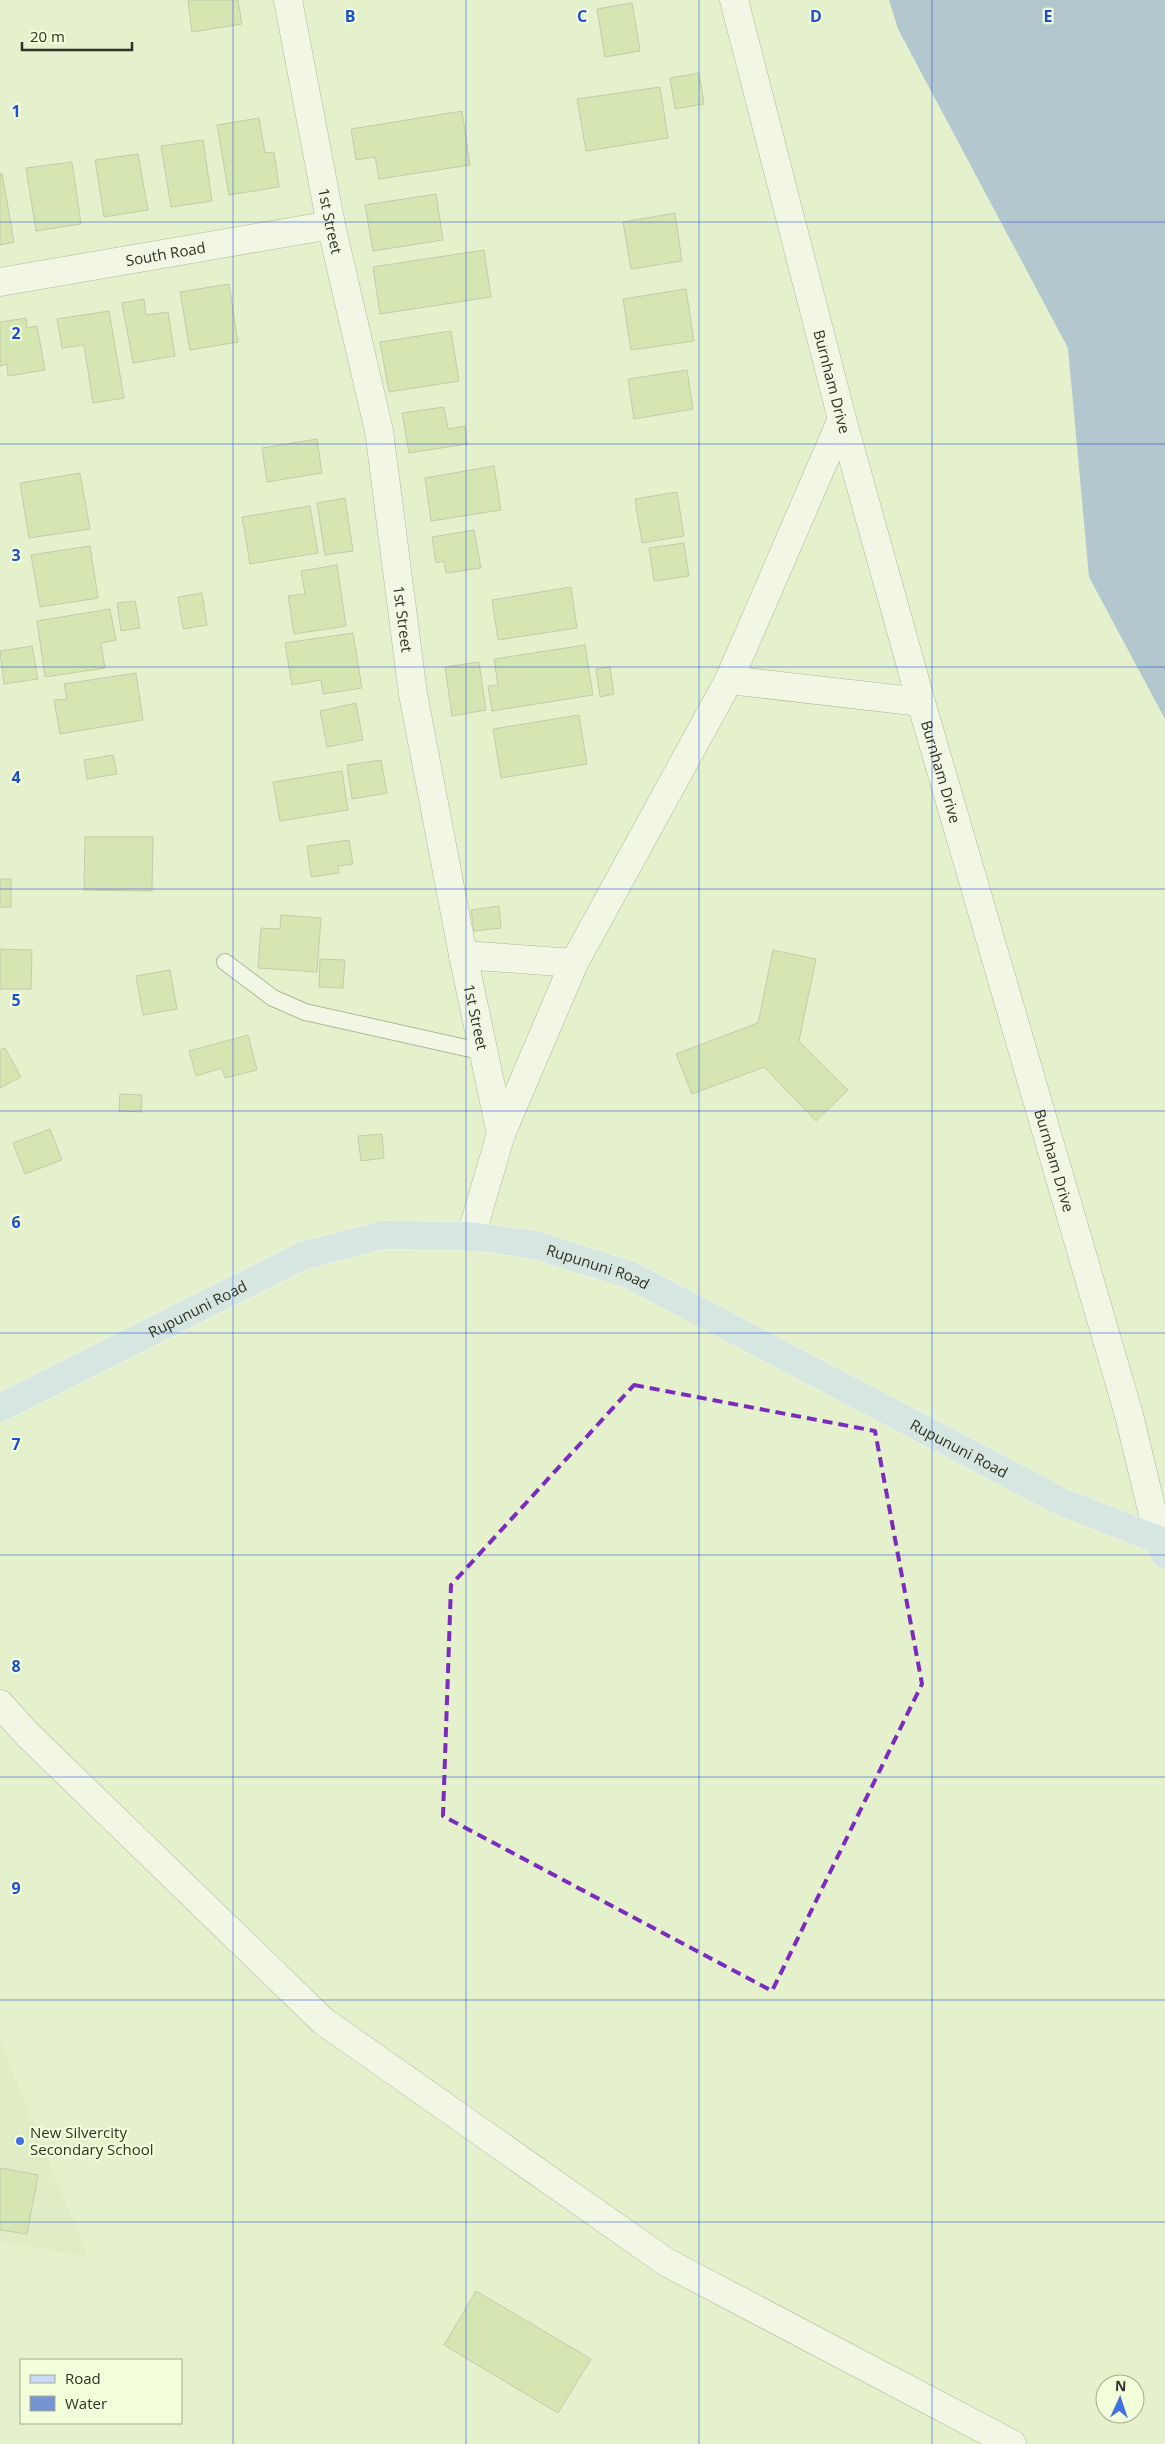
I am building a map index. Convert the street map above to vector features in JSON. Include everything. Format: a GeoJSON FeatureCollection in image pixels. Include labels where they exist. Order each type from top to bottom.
{"type":"FeatureCollection","features":[{"type":"Feature","properties":{"kind":"main road","name":"Rupununi Road"},"geometry":{"type":"LineString","coordinates":[[0,1408],[302,1256],[382,1235],[470,1236],[535,1245],[630,1275],[1062,1502],[1162,1547]]}},
{"type":"Feature","properties":{"kind":"street","name":"1st Street"},"geometry":{"type":"LineString","coordinates":[[288,0],[330,225],[379,431],[413,694],[463,955],[501,1134],[470,1236]]}},
{"type":"Feature","properties":{"kind":"street","name":"Burnham Drive"},"geometry":{"type":"LineString","coordinates":[[734,0],[842,419],[920,702],[1130,1415],[1162,1547]]}},
{"type":"Feature","properties":{"kind":"street","name":"South Road"},"geometry":{"type":"LineString","coordinates":[[0,282],[330,225]]}},
{"type":"Feature","properties":{"kind":"street"},"geometry":{"type":"LineString","coordinates":[[501,1134],[574,963],[729,680],[842,419]]}},
{"type":"Feature","properties":{"kind":"street"},"geometry":{"type":"LineString","coordinates":[[729,680],[920,702]]}},
{"type":"Feature","properties":{"kind":"street"},"geometry":{"type":"LineString","coordinates":[[463,955],[574,963]]}},
{"type":"Feature","properties":{"kind":"street"},"geometry":{"type":"LineString","coordinates":[[0,1704],[27,1734],[323,2022],[666,2262],[1012,2444]]}},
{"type":"Feature","properties":{"kind":"lane"},"geometry":{"type":"LineString","coordinates":[[224,962],[273,998],[305,1012],[484,1052]]}},
{"type":"Feature","properties":{"kind":"highlighted area"},"geometry":{"type":"Polygon","coordinates":[[[634,1385],[875,1431],[922,1684],[772,1991],[443,1816],[451,1585],[634,1385]]]}},
{"type":"Feature","properties":{"kind":"shaded area","name":"New Silvercity Secondary School"},"geometry":{"type":"Polygon","coordinates":[[[0,2041],[88,2257],[0,2241],[0,2041]]]}},
{"type":"Feature","properties":{"kind":"water"},"geometry":{"type":"Polygon","coordinates":[[[889,0],[1165,0],[1165,719],[1089,577],[1068,348],[898,29],[889,0]]]}},
{"type":"Feature","properties":{"kind":"building"},"geometry":{"type":"Polygon","coordinates":[[[188,0],[238,0],[242,24],[192,32],[188,0]]]}},
{"type":"Feature","properties":{"kind":"building"},"geometry":{"type":"Polygon","coordinates":[[[632,3],[640,51],[605,57],[597,9],[632,3]]]}},
{"type":"Feature","properties":{"kind":"building"},"geometry":{"type":"Polygon","coordinates":[[[699,73],[704,104],[675,109],[670,78],[699,73]]]}},
{"type":"Feature","properties":{"kind":"building"},"geometry":{"type":"Polygon","coordinates":[[[660,87],[668,138],[586,151],[577,99],[660,87]]]}},
{"type":"Feature","properties":{"kind":"building"},"geometry":{"type":"Polygon","coordinates":[[[462,111],[470,165],[379,179],[375,157],[356,160],[351,129],[462,111]]]}},
{"type":"Feature","properties":{"kind":"building"},"geometry":{"type":"Polygon","coordinates":[[[259,118],[265,153],[274,152],[279,187],[229,195],[217,125],[259,118]]]}},
{"type":"Feature","properties":{"kind":"building"},"geometry":{"type":"Polygon","coordinates":[[[203,140],[212,201],[171,207],[161,146],[203,140]]]}},
{"type":"Feature","properties":{"kind":"building"},"geometry":{"type":"Polygon","coordinates":[[[138,154],[148,210],[104,217],[95,160],[138,154]]]}},
{"type":"Feature","properties":{"kind":"building"},"geometry":{"type":"Polygon","coordinates":[[[72,162],[81,224],[36,231],[26,168],[72,162]]]}},
{"type":"Feature","properties":{"kind":"building"},"geometry":{"type":"Polygon","coordinates":[[[2,173],[14,242],[0,245],[0,174],[2,173]]]}},
{"type":"Feature","properties":{"kind":"building"},"geometry":{"type":"Polygon","coordinates":[[[436,194],[443,240],[373,251],[365,205],[436,194]]]}},
{"type":"Feature","properties":{"kind":"building"},"geometry":{"type":"Polygon","coordinates":[[[675,213],[682,261],[631,269],[623,222],[675,213]]]}},
{"type":"Feature","properties":{"kind":"building"},"geometry":{"type":"Polygon","coordinates":[[[484,250],[491,297],[380,314],[373,267],[484,250]]]}},
{"type":"Feature","properties":{"kind":"building"},"geometry":{"type":"Polygon","coordinates":[[[229,284],[238,342],[190,350],[180,292],[229,284]]]}},
{"type":"Feature","properties":{"kind":"building"},"geometry":{"type":"Polygon","coordinates":[[[686,289],[694,341],[631,350],[623,299],[686,289]]]}},
{"type":"Feature","properties":{"kind":"building"},"geometry":{"type":"Polygon","coordinates":[[[144,299],[146,315],[168,312],[175,356],[133,363],[122,303],[144,299]]]}},
{"type":"Feature","properties":{"kind":"building"},"geometry":{"type":"Polygon","coordinates":[[[109,311],[124,398],[93,403],[84,345],[62,348],[57,319],[109,311]]]}},
{"type":"Feature","properties":{"kind":"building"},"geometry":{"type":"Polygon","coordinates":[[[26,318],[27,328],[37,326],[45,370],[8,376],[7,364],[0,366],[0,322],[26,318]]]}},
{"type":"Feature","properties":{"kind":"building"},"geometry":{"type":"Polygon","coordinates":[[[451,331],[459,381],[389,392],[380,342],[451,331]]]}},
{"type":"Feature","properties":{"kind":"building"},"geometry":{"type":"Polygon","coordinates":[[[687,370],[693,409],[634,419],[628,379],[687,370]]]}},
{"type":"Feature","properties":{"kind":"building"},"geometry":{"type":"Polygon","coordinates":[[[444,407],[448,429],[465,426],[467,444],[409,453],[402,413],[444,407]]]}},
{"type":"Feature","properties":{"kind":"building"},"geometry":{"type":"Polygon","coordinates":[[[317,439],[322,473],[267,482],[262,448],[317,439]]]}},
{"type":"Feature","properties":{"kind":"building"},"geometry":{"type":"Polygon","coordinates":[[[494,466],[501,510],[431,521],[425,478],[494,466]]]}},
{"type":"Feature","properties":{"kind":"building"},"geometry":{"type":"Polygon","coordinates":[[[80,473],[90,529],[29,538],[20,483],[80,473]]]}},
{"type":"Feature","properties":{"kind":"building"},"geometry":{"type":"Polygon","coordinates":[[[677,492],[684,536],[642,543],[635,499],[677,492]]]}},
{"type":"Feature","properties":{"kind":"building"},"geometry":{"type":"Polygon","coordinates":[[[345,498],[353,551],[325,555],[317,503],[345,498]]]}},
{"type":"Feature","properties":{"kind":"building"},"geometry":{"type":"Polygon","coordinates":[[[310,506],[318,553],[250,564],[242,517],[310,506]]]}},
{"type":"Feature","properties":{"kind":"building"},"geometry":{"type":"Polygon","coordinates":[[[474,530],[481,568],[446,573],[444,561],[436,563],[432,537],[474,530]]]}},
{"type":"Feature","properties":{"kind":"building"},"geometry":{"type":"Polygon","coordinates":[[[684,543],[689,576],[654,581],[649,548],[684,543]]]}},
{"type":"Feature","properties":{"kind":"building"},"geometry":{"type":"Polygon","coordinates":[[[90,546],[98,598],[40,607],[31,555],[90,546]]]}},
{"type":"Feature","properties":{"kind":"building"},"geometry":{"type":"Polygon","coordinates":[[[337,565],[346,626],[294,634],[288,596],[305,594],[301,571],[337,565]]]}},
{"type":"Feature","properties":{"kind":"building"},"geometry":{"type":"Polygon","coordinates":[[[571,587],[577,628],[498,640],[492,600],[571,587]]]}},
{"type":"Feature","properties":{"kind":"building"},"geometry":{"type":"Polygon","coordinates":[[[202,593],[207,625],[183,629],[178,597],[202,593]]]}},
{"type":"Feature","properties":{"kind":"building"},"geometry":{"type":"Polygon","coordinates":[[[135,601],[140,628],[121,631],[117,603],[135,601]]]}},
{"type":"Feature","properties":{"kind":"building"},"geometry":{"type":"Polygon","coordinates":[[[110,609],[116,640],[101,643],[105,668],[45,677],[37,621],[110,609]]]}},
{"type":"Feature","properties":{"kind":"building"},"geometry":{"type":"Polygon","coordinates":[[[353,633],[362,688],[323,694],[321,680],[292,685],[285,643],[353,633]]]}},
{"type":"Feature","properties":{"kind":"building"},"geometry":{"type":"Polygon","coordinates":[[[585,645],[593,695],[492,711],[488,686],[498,685],[494,659],[585,645]]]}},
{"type":"Feature","properties":{"kind":"building"},"geometry":{"type":"Polygon","coordinates":[[[32,646],[38,679],[4,684],[0,651],[32,646]]]}},
{"type":"Feature","properties":{"kind":"building"},"geometry":{"type":"Polygon","coordinates":[[[479,662],[486,710],[452,716],[445,667],[479,662]]]}},
{"type":"Feature","properties":{"kind":"building"},"geometry":{"type":"Polygon","coordinates":[[[610,667],[614,694],[600,697],[596,669],[610,667]]]}},
{"type":"Feature","properties":{"kind":"building"},"geometry":{"type":"Polygon","coordinates":[[[136,673],[143,720],[60,734],[54,700],[67,699],[64,684],[136,673]]]}},
{"type":"Feature","properties":{"kind":"building"},"geometry":{"type":"Polygon","coordinates":[[[356,703],[363,740],[327,747],[320,711],[356,703]]]}},
{"type":"Feature","properties":{"kind":"building"},"geometry":{"type":"Polygon","coordinates":[[[579,715],[587,764],[501,778],[493,729],[579,715]]]}},
{"type":"Feature","properties":{"kind":"building"},"geometry":{"type":"Polygon","coordinates":[[[113,755],[117,774],[87,779],[84,760],[113,755]]]}},
{"type":"Feature","properties":{"kind":"building"},"geometry":{"type":"Polygon","coordinates":[[[381,760],[387,793],[352,799],[347,765],[381,760]]]}},
{"type":"Feature","properties":{"kind":"building"},"geometry":{"type":"Polygon","coordinates":[[[342,771],[348,810],[280,821],[273,782],[342,771]]]}},
{"type":"Feature","properties":{"kind":"building"},"geometry":{"type":"Polygon","coordinates":[[[85,837],[153,837],[152,891],[84,890],[85,837]]]}},
{"type":"Feature","properties":{"kind":"building"},"geometry":{"type":"Polygon","coordinates":[[[349,840],[353,864],[338,866],[339,873],[311,877],[307,846],[349,840]]]}},
{"type":"Feature","properties":{"kind":"building"},"geometry":{"type":"Polygon","coordinates":[[[0,879],[11,879],[11,907],[0,907],[0,879]]]}},
{"type":"Feature","properties":{"kind":"building"},"geometry":{"type":"Polygon","coordinates":[[[499,906],[501,928],[474,931],[471,910],[499,906]]]}},
{"type":"Feature","properties":{"kind":"building"},"geometry":{"type":"Polygon","coordinates":[[[281,915],[321,918],[317,972],[258,968],[261,928],[280,929],[281,915]]]}},
{"type":"Feature","properties":{"kind":"building"},"geometry":{"type":"Polygon","coordinates":[[[0,949],[32,950],[31,989],[0,989],[0,949]]]}},
{"type":"Feature","properties":{"kind":"building"},"geometry":{"type":"Polygon","coordinates":[[[773,950],[816,959],[799,1041],[848,1090],[816,1121],[764,1067],[692,1094],[676,1054],[758,1023],[773,950]]]}},
{"type":"Feature","properties":{"kind":"building"},"geometry":{"type":"Polygon","coordinates":[[[320,959],[345,960],[343,988],[319,987],[320,959]]]}},
{"type":"Feature","properties":{"kind":"building"},"geometry":{"type":"Polygon","coordinates":[[[170,970],[177,1009],[143,1015],[136,976],[170,970]]]}},
{"type":"Feature","properties":{"kind":"building"},"geometry":{"type":"Polygon","coordinates":[[[248,1035],[257,1070],[225,1078],[222,1068],[196,1076],[189,1051],[248,1035]]]}},
{"type":"Feature","properties":{"kind":"building"},"geometry":{"type":"Polygon","coordinates":[[[5,1048],[21,1077],[0,1088],[0,1050],[5,1048]]]}},
{"type":"Feature","properties":{"kind":"building"},"geometry":{"type":"Polygon","coordinates":[[[120,1094],[142,1095],[141,1112],[119,1111],[120,1094]]]}},
{"type":"Feature","properties":{"kind":"building"},"geometry":{"type":"Polygon","coordinates":[[[50,1129],[62,1160],[25,1174],[13,1143],[50,1129]]]}},
{"type":"Feature","properties":{"kind":"building"},"geometry":{"type":"Polygon","coordinates":[[[382,1134],[384,1158],[361,1161],[358,1136],[382,1134]]]}},
{"type":"Feature","properties":{"kind":"building"},"geometry":{"type":"Polygon","coordinates":[[[0,2168],[38,2175],[27,2234],[0,2230],[0,2168]]]}},
{"type":"Feature","properties":{"kind":"building"},"geometry":{"type":"Polygon","coordinates":[[[476,2291],[591,2359],[558,2413],[444,2345],[476,2291]]]}},
{"type":"Feature","properties":{"kind":"place","name":"New Silvercity Secondary School"},"geometry":{"type":"Point","coordinates":[20,2141]}}]}
